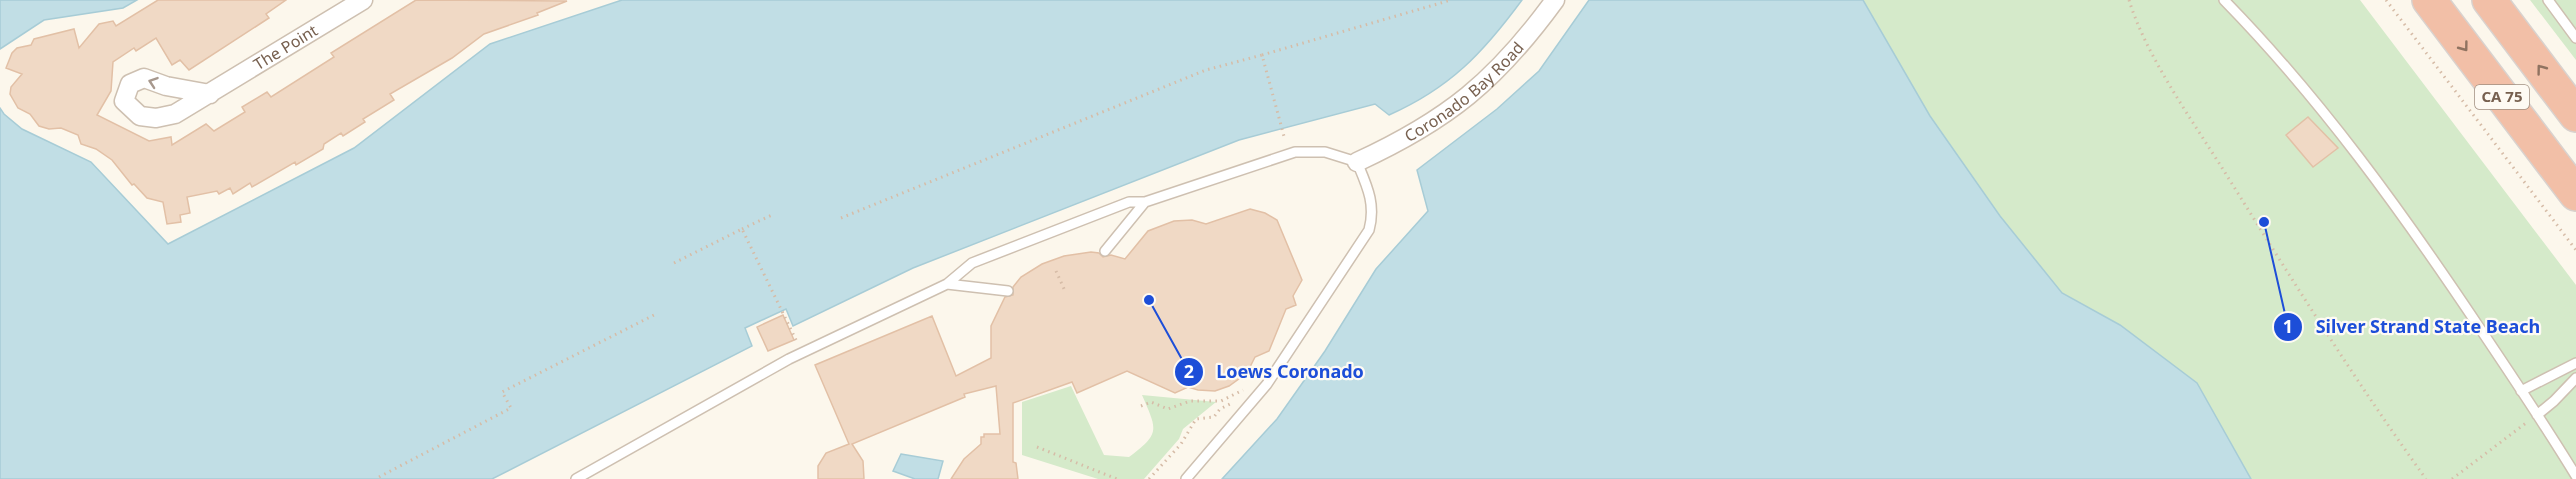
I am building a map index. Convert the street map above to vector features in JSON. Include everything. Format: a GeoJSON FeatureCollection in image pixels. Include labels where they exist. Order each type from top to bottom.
{"type":"FeatureCollection","features":[{"type":"Feature","properties":{"kind":"highway","name":"CA 75"},"geometry":{"type":"LineString","coordinates":[[2429,0],[2576,194]]}},
{"type":"Feature","properties":{"kind":"highway","name":"CA 75"},"geometry":{"type":"LineString","coordinates":[[2489,0],[2576,115]]}},
{"type":"Feature","properties":{"kind":"street","name":"The Point"},"geometry":{"type":"LineString","coordinates":[[210,94],[363,0]]}},
{"type":"Feature","properties":{"kind":"street","name":"Coronado Bay Road"},"geometry":{"type":"LineString","coordinates":[[1357,162],[1402,141],[1445,115],[1477,91],[1528,37],[1555,0]]}},
{"type":"Feature","properties":{"kind":"lane"},"geometry":{"type":"LineString","coordinates":[[2224,0],[2264,41],[2337,129],[2421,240],[2576,476]]}},
{"type":"Feature","properties":{"kind":"lane"},"geometry":{"type":"LineString","coordinates":[[2548,0],[2576,38]]}},
{"type":"Feature","properties":{"kind":"lane"},"geometry":{"type":"LineString","coordinates":[[576,479],[802,353],[947,284],[972,263],[1129,202],[1145,202],[1295,152],[1325,152],[1357,162],[1372,199],[1373,216],[1369,230],[1268,384],[1186,479]]}},
{"type":"Feature","properties":{"kind":"lane"},"geometry":{"type":"LineString","coordinates":[[1105,251],[1145,202]]}},
{"type":"Feature","properties":{"kind":"lane"},"geometry":{"type":"LineString","coordinates":[[947,284],[1008,291]]}},
{"type":"Feature","properties":{"kind":"lane"},"geometry":{"type":"LineString","coordinates":[[2521,391],[2576,363]]}},
{"type":"Feature","properties":{"kind":"lane"},"geometry":{"type":"LineString","coordinates":[[2537,415],[2576,378]]}},
{"type":"Feature","properties":{"kind":"path"},"geometry":{"type":"LineString","coordinates":[[841,218],[1206,70],[1451,0]]}},
{"type":"Feature","properties":{"kind":"path"},"geometry":{"type":"LineString","coordinates":[[2129,0],[2136,24],[2182,105],[2289,275],[2390,429],[2426,479]]}},
{"type":"Feature","properties":{"kind":"path"},"geometry":{"type":"LineString","coordinates":[[2386,0],[2576,250]]}},
{"type":"Feature","properties":{"kind":"path"},"geometry":{"type":"LineString","coordinates":[[1262,55],[1286,142]]}},
{"type":"Feature","properties":{"kind":"path"},"geometry":{"type":"LineString","coordinates":[[674,263],[774,214]]}},
{"type":"Feature","properties":{"kind":"path"},"geometry":{"type":"LineString","coordinates":[[742,229],[802,353]]}},
{"type":"Feature","properties":{"kind":"path"},"geometry":{"type":"LineString","coordinates":[[1056,271],[1065,291]]}},
{"type":"Feature","properties":{"kind":"path"},"geometry":{"type":"LineString","coordinates":[[379,478],[511,408],[502,392],[656,314]]}},
{"type":"Feature","properties":{"kind":"path"},"geometry":{"type":"LineString","coordinates":[[1141,406],[1151,402],[1168,409],[1190,401],[1221,401],[1245,389]]}},
{"type":"Feature","properties":{"kind":"path"},"geometry":{"type":"LineString","coordinates":[[1149,479],[1181,444],[1196,419],[1214,417],[1221,409],[1234,402],[1233,396]]}},
{"type":"Feature","properties":{"kind":"path"},"geometry":{"type":"LineString","coordinates":[[2452,479],[2537,415]]}},
{"type":"Feature","properties":{"kind":"path"},"geometry":{"type":"LineString","coordinates":[[1037,447],[1117,479]]}},
{"type":"Feature","properties":{"kind":"green space"},"geometry":{"type":"Polygon","coordinates":[[[1851,0],[2360,0],[2576,285],[2576,479],[2221,479],[2081,343],[1851,0]]]}},
{"type":"Feature","properties":{"kind":"green space"},"geometry":{"type":"Polygon","coordinates":[[[2530,0],[2576,0],[2576,60],[2530,0]]]}},
{"type":"Feature","properties":{"kind":"green space"},"geometry":{"type":"Polygon","coordinates":[[[1071,386],[1104,455],[1129,457],[1151,436],[1153,424],[1142,395],[1216,402],[1183,429],[1179,439],[1144,479],[1098,479],[1022,455],[1022,402],[1071,386]]]}},
{"type":"Feature","properties":{"kind":"water"},"geometry":{"type":"Polygon","coordinates":[[[0,0],[137,0],[123,8],[44,20],[0,49],[0,0]]]}},
{"type":"Feature","properties":{"kind":"water"},"geometry":{"type":"Polygon","coordinates":[[[622,0],[1522,0],[1479,53],[1448,81],[1389,115],[1375,104],[1239,140],[913,268],[793,326],[786,309],[745,328],[752,346],[492,479],[0,479],[0,108],[22,129],[91,162],[168,244],[354,148],[490,44],[622,0]]]}},
{"type":"Feature","properties":{"kind":"water"},"geometry":{"type":"Polygon","coordinates":[[[1589,0],[1863,0],[1930,116],[2000,216],[2062,293],[2120,325],[2197,383],[2251,479],[1222,479],[1277,419],[1325,351],[1376,269],[1428,211],[1417,170],[1497,109],[1539,71],[1589,0]]]}},
{"type":"Feature","properties":{"kind":"water"},"geometry":{"type":"Polygon","coordinates":[[[901,454],[943,461],[938,479],[915,479],[893,471],[901,454]]]}},
{"type":"Feature","properties":{"kind":"building"},"geometry":{"type":"Polygon","coordinates":[[[158,0],[286,0],[266,14],[269,18],[189,70],[180,60],[172,65],[156,38],[136,51],[134,48],[113,62],[111,91],[97,115],[149,141],[171,137],[172,145],[206,124],[214,131],[245,112],[242,107],[267,92],[271,97],[334,57],[331,53],[416,0],[567,1],[537,13],[538,15],[484,34],[452,58],[390,94],[394,100],[363,119],[365,122],[343,136],[341,133],[324,144],[323,149],[296,165],[295,162],[252,187],[250,183],[233,194],[230,188],[219,194],[217,191],[187,197],[190,213],[180,215],[181,222],[167,224],[163,202],[147,198],[134,184],[132,185],[112,160],[96,149],[81,144],[78,135],[61,128],[49,129],[39,126],[30,114],[18,108],[10,94],[11,87],[22,74],[6,68],[12,53],[17,48],[31,45],[34,39],[74,29],[79,48],[99,24],[113,21],[116,26],[158,0]]]}},
{"type":"Feature","properties":{"kind":"building"},"geometry":{"type":"Polygon","coordinates":[[[2308,117],[2338,148],[2313,167],[2286,135],[2308,117]]]}},
{"type":"Feature","properties":{"kind":"building"},"geometry":{"type":"Polygon","coordinates":[[[1250,209],[1265,213],[1277,220],[1302,280],[1293,296],[1296,305],[1286,309],[1269,351],[1255,357],[1247,373],[1229,386],[1215,391],[1188,387],[1175,393],[1127,371],[1077,393],[1072,382],[1013,403],[1013,462],[1016,463],[1018,479],[951,479],[964,459],[981,444],[981,437],[984,437],[984,434],[1000,434],[996,386],[964,394],[965,397],[852,444],[863,461],[864,479],[818,479],[818,466],[826,453],[849,444],[815,365],[932,316],[956,376],[991,358],[991,326],[1005,297],[1013,295],[1013,287],[1021,277],[1042,264],[1064,256],[1091,252],[1099,253],[1103,257],[1111,255],[1125,259],[1148,231],[1174,221],[1192,220],[1206,224],[1250,209]]]}},
{"type":"Feature","properties":{"kind":"building"},"geometry":{"type":"Polygon","coordinates":[[[783,315],[794,340],[768,351],[757,327],[783,315]]]}},
{"type":"Feature","properties":{"kind":"place","name":"Silver Strand State Beach"},"geometry":{"type":"Point","coordinates":[2264,222]}},
{"type":"Feature","properties":{"kind":"place","name":"Loews Coronado"},"geometry":{"type":"Point","coordinates":[1149,300]}}]}
